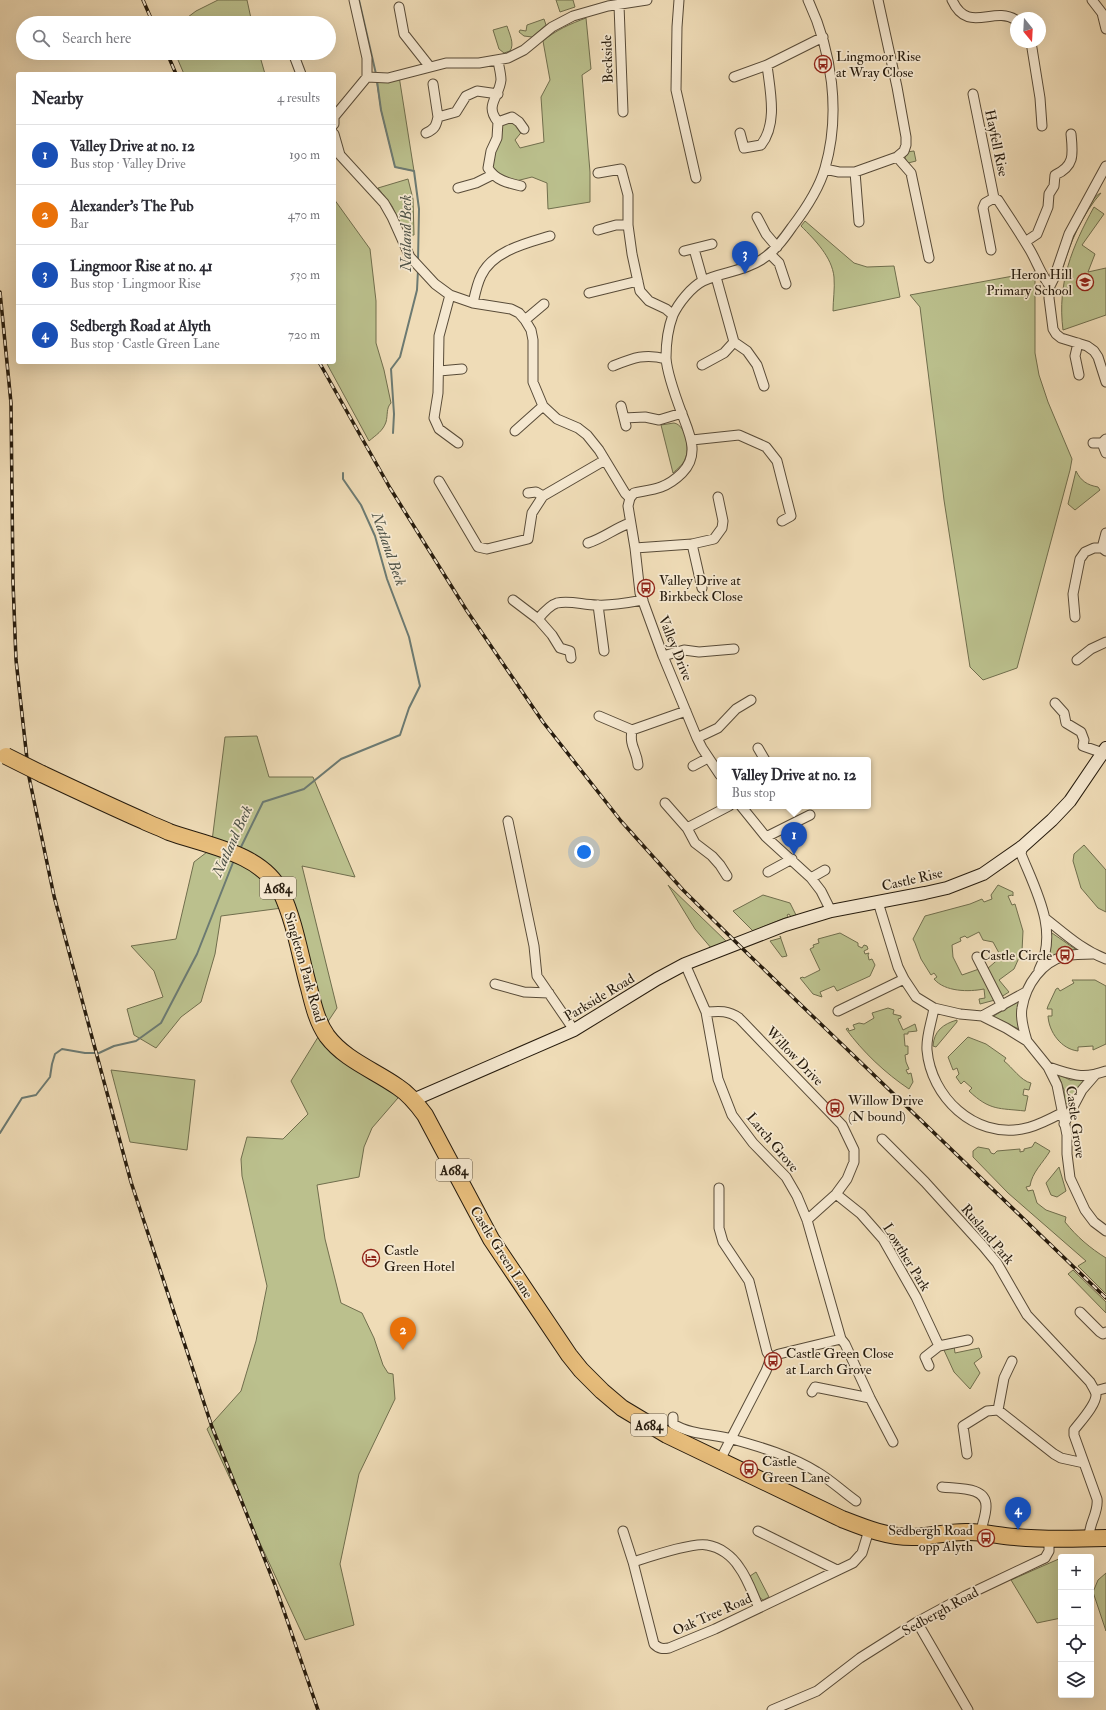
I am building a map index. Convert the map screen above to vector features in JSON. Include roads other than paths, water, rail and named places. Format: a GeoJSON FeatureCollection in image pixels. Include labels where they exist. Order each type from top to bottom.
{"type":"FeatureCollection","features":[{"type":"Feature","properties":{"kind":"highway","name":"Singleton Park Road"},"geometry":{"type":"LineString","coordinates":[[3,754],[42,774],[170,832],[232,853],[266,873],[280,890],[288,908],[311,996],[323,1029],[335,1045],[349,1056],[398,1087],[413,1100]]}},
{"type":"Feature","properties":{"kind":"highway","name":"Castle Green Lane"},"geometry":{"type":"LineString","coordinates":[[413,1100],[425,1115],[436,1134],[491,1239],[550,1327],[581,1370],[622,1408],[667,1435],[868,1530],[892,1536],[913,1537],[959,1531],[1049,1539]]}},
{"type":"Feature","properties":{"kind":"highway","name":"A684"},"geometry":{"type":"LineString","coordinates":[[1049,1539],[1106,1538]]}},
{"type":"Feature","properties":{"kind":"street"},"geometry":{"type":"LineString","coordinates":[[354,0],[367,58],[373,77]]}},
{"type":"Feature","properties":{"kind":"street"},"geometry":{"type":"LineString","coordinates":[[336,115],[373,77],[388,78],[406,75],[446,63],[478,63],[498,61],[524,50],[552,27],[563,21],[607,3],[619,5],[647,0]]}},
{"type":"Feature","properties":{"kind":"street"},"geometry":{"type":"LineString","coordinates":[[679,0],[676,90],[696,178]]}},
{"type":"Feature","properties":{"kind":"street"},"geometry":{"type":"LineString","coordinates":[[336,141],[340,155],[384,203],[410,257],[435,284],[450,295],[473,303],[511,309],[519,313],[525,320],[531,330],[533,340],[532,382],[543,406],[557,419],[578,428],[587,435],[605,460],[625,493],[630,498],[634,493],[669,484],[680,475],[691,459],[693,448],[692,440],[682,413],[666,359],[668,333],[673,315],[682,301],[703,281],[750,266],[770,254],[778,246],[802,213],[816,190],[825,169],[831,136],[832,100],[829,64],[823,37],[808,0]]}},
{"type":"Feature","properties":{"kind":"street"},"geometry":{"type":"LineString","coordinates":[[825,169],[839,172],[856,172],[897,157],[904,151],[906,145],[906,137],[897,87],[878,0]]}},
{"type":"Feature","properties":{"kind":"street"},"geometry":{"type":"LineString","coordinates":[[952,0],[956,8],[966,17],[975,18],[1003,15],[1010,17]]}},
{"type":"Feature","properties":{"kind":"street"},"geometry":{"type":"LineString","coordinates":[[1092,0],[1104,11],[1106,29]]}},
{"type":"Feature","properties":{"kind":"street","name":"Beckside"},"geometry":{"type":"LineString","coordinates":[[619,5],[623,112]]}},
{"type":"Feature","properties":{"kind":"street"},"geometry":{"type":"LineString","coordinates":[[399,7],[404,34],[430,67]]}},
{"type":"Feature","properties":{"kind":"street"},"geometry":{"type":"LineString","coordinates":[[734,77],[767,65],[823,37]]}},
{"type":"Feature","properties":{"kind":"street"},"geometry":{"type":"LineString","coordinates":[[1032,48],[1040,98],[1042,126]]}},
{"type":"Feature","properties":{"kind":"street"},"geometry":{"type":"LineString","coordinates":[[296,60],[301,72]]}},
{"type":"Feature","properties":{"kind":"street"},"geometry":{"type":"LineString","coordinates":[[498,61],[501,79],[498,94],[492,104],[492,115],[498,122],[497,138],[491,151],[488,168],[492,175],[506,182],[521,186]]}},
{"type":"Feature","properties":{"kind":"street"},"geometry":{"type":"LineString","coordinates":[[740,133],[744,148],[761,145],[768,137],[772,115],[767,65]]}},
{"type":"Feature","properties":{"kind":"street"},"geometry":{"type":"LineString","coordinates":[[426,133],[433,130],[436,126],[438,117],[433,84]]}},
{"type":"Feature","properties":{"kind":"street"},"geometry":{"type":"LineString","coordinates":[[438,117],[456,112],[466,96],[477,91],[498,94]]}},
{"type":"Feature","properties":{"kind":"street","name":"Hayfell Rise"},"geometry":{"type":"LineString","coordinates":[[973,94],[994,198],[998,200],[1025,242],[1038,263],[1044,278],[1050,286]]}},
{"type":"Feature","properties":{"kind":"street"},"geometry":{"type":"LineString","coordinates":[[498,122],[512,117],[519,122],[524,130]]}},
{"type":"Feature","properties":{"kind":"street"},"geometry":{"type":"LineString","coordinates":[[1025,242],[1037,234],[1048,207],[1049,194],[1054,186],[1055,176],[1065,170],[1073,156],[1071,134]]}},
{"type":"Feature","properties":{"kind":"street"},"geometry":{"type":"LineString","coordinates":[[897,157],[911,173],[929,258]]}},
{"type":"Feature","properties":{"kind":"street"},"geometry":{"type":"LineString","coordinates":[[1106,166],[1069,234],[1050,286],[1049,304],[1053,329],[1061,338],[1087,346],[1094,351],[1104,367],[1106,382]]}},
{"type":"Feature","properties":{"kind":"street"},"geometry":{"type":"LineString","coordinates":[[598,173],[621,169],[628,195],[628,225],[632,254],[640,291],[649,301],[666,308],[673,315]]}},
{"type":"Feature","properties":{"kind":"street"},"geometry":{"type":"LineString","coordinates":[[856,172],[859,222]]}},
{"type":"Feature","properties":{"kind":"street"},"geometry":{"type":"LineString","coordinates":[[458,188],[476,184],[492,175]]}},
{"type":"Feature","properties":{"kind":"street","name":"Hayfell Rise"},"geometry":{"type":"LineString","coordinates":[[991,250],[983,208],[985,203],[994,198]]}},
{"type":"Feature","properties":{"kind":"street"},"geometry":{"type":"LineString","coordinates":[[757,217],[766,234],[778,246]]}},
{"type":"Feature","properties":{"kind":"street"},"geometry":{"type":"LineString","coordinates":[[598,230],[616,225],[628,225]]}},
{"type":"Feature","properties":{"kind":"street"},"geometry":{"type":"LineString","coordinates":[[473,303],[481,275],[490,264],[506,252],[523,244],[546,240]]}},
{"type":"Feature","properties":{"kind":"street"},"geometry":{"type":"LineString","coordinates":[[684,251],[712,244]]}},
{"type":"Feature","properties":{"kind":"street"},"geometry":{"type":"LineString","coordinates":[[694,249],[703,281]]}},
{"type":"Feature","properties":{"kind":"street"},"geometry":{"type":"LineString","coordinates":[[770,254],[779,263],[786,284]]}},
{"type":"Feature","properties":{"kind":"street"},"geometry":{"type":"LineString","coordinates":[[716,277],[734,342],[747,351],[757,365],[764,386]]}},
{"type":"Feature","properties":{"kind":"street"},"geometry":{"type":"LineString","coordinates":[[590,293],[638,281]]}},
{"type":"Feature","properties":{"kind":"street"},"geometry":{"type":"LineString","coordinates":[[450,295],[439,336],[438,393],[434,418],[439,428],[458,443]]}},
{"type":"Feature","properties":{"kind":"street"},"geometry":{"type":"LineString","coordinates":[[525,320],[544,304]]}},
{"type":"Feature","properties":{"kind":"street"},"geometry":{"type":"LineString","coordinates":[[702,365],[724,353],[734,342]]}},
{"type":"Feature","properties":{"kind":"street"},"geometry":{"type":"LineString","coordinates":[[1078,343],[1075,356],[1079,375]]}},
{"type":"Feature","properties":{"kind":"street"},"geometry":{"type":"LineString","coordinates":[[612,366],[639,356],[652,355],[666,359]]}},
{"type":"Feature","properties":{"kind":"street"},"geometry":{"type":"LineString","coordinates":[[439,371],[462,369]]}},
{"type":"Feature","properties":{"kind":"street"},"geometry":{"type":"LineString","coordinates":[[515,431],[543,406]]}},
{"type":"Feature","properties":{"kind":"street"},"geometry":{"type":"LineString","coordinates":[[621,406],[625,422],[645,417],[659,420],[682,413]]}},
{"type":"Feature","properties":{"kind":"street"},"geometry":{"type":"LineString","coordinates":[[692,440],[739,435],[766,447],[777,461],[791,516],[782,521]]}},
{"type":"Feature","properties":{"kind":"street"},"geometry":{"type":"LineString","coordinates":[[1100,442],[1106,453]]}},
{"type":"Feature","properties":{"kind":"street"},"geometry":{"type":"LineString","coordinates":[[438,481],[478,547],[487,549],[528,539],[532,513],[542,496],[605,460]]}},
{"type":"Feature","properties":{"kind":"street"},"geometry":{"type":"LineString","coordinates":[[528,493],[536,492],[542,496]]}},
{"type":"Feature","properties":{"kind":"street"},"geometry":{"type":"LineString","coordinates":[[635,548],[692,544],[714,539],[722,528],[723,521],[718,497]]}},
{"type":"Feature","properties":{"kind":"street","name":"Valley Drive"},"geometry":{"type":"LineString","coordinates":[[630,498],[628,506],[635,548],[640,594],[663,656],[697,738],[717,771]]}},
{"type":"Feature","properties":{"kind":"street"},"geometry":{"type":"LineString","coordinates":[[588,543],[601,539],[616,528],[630,523]]}},
{"type":"Feature","properties":{"kind":"street"},"geometry":{"type":"LineString","coordinates":[[1075,617],[1073,594],[1080,560],[1085,552],[1094,548],[1104,549],[1106,534]]}},
{"type":"Feature","properties":{"kind":"street"},"geometry":{"type":"LineString","coordinates":[[692,544],[702,588]]}},
{"type":"Feature","properties":{"kind":"street"},"geometry":{"type":"LineString","coordinates":[[513,600],[538,618],[552,635],[560,648],[570,651],[572,658]]}},
{"type":"Feature","properties":{"kind":"street"},"geometry":{"type":"LineString","coordinates":[[538,618],[556,604],[570,602],[582,605],[598,606],[617,605],[643,600]]}},
{"type":"Feature","properties":{"kind":"street"},"geometry":{"type":"LineString","coordinates":[[598,606],[604,650]]}},
{"type":"Feature","properties":{"kind":"street"},"geometry":{"type":"LineString","coordinates":[[1077,660],[1091,649],[1106,642]]}},
{"type":"Feature","properties":{"kind":"street"},"geometry":{"type":"LineString","coordinates":[[663,656],[684,650],[699,652],[734,649]]}},
{"type":"Feature","properties":{"kind":"street"},"geometry":{"type":"LineString","coordinates":[[697,738],[718,728],[736,709],[751,700]]}},
{"type":"Feature","properties":{"kind":"street"},"geometry":{"type":"LineString","coordinates":[[1027,1041],[1022,1020],[1022,1008],[1026,992],[1038,972],[1046,951],[1048,936],[1046,919],[1021,854],[1023,846],[1038,834],[1070,801],[1104,750],[1083,746],[1084,740],[1081,732],[1066,723],[1064,713],[1055,703]]}},
{"type":"Feature","properties":{"kind":"street"},"geometry":{"type":"LineString","coordinates":[[598,716],[632,730],[686,711]]}},
{"type":"Feature","properties":{"kind":"street"},"geometry":{"type":"LineString","coordinates":[[632,730],[631,744],[637,757],[638,764]]}},
{"type":"Feature","properties":{"kind":"street"},"geometry":{"type":"LineString","coordinates":[[758,748],[763,757]]}},
{"type":"Feature","properties":{"kind":"street"},"geometry":{"type":"LineString","coordinates":[[693,766],[708,758]]}},
{"type":"Feature","properties":{"kind":"street"},"geometry":{"type":"LineString","coordinates":[[665,803],[687,828],[695,843],[720,865],[727,876]]}},
{"type":"Feature","properties":{"kind":"street"},"geometry":{"type":"LineString","coordinates":[[687,828],[723,809]]}},
{"type":"Feature","properties":{"kind":"street"},"geometry":{"type":"LineString","coordinates":[[743,809],[766,837],[792,859],[811,878],[821,891],[831,911]]}},
{"type":"Feature","properties":{"kind":"street"},"geometry":{"type":"LineString","coordinates":[[766,837],[810,815]]}},
{"type":"Feature","properties":{"kind":"street"},"geometry":{"type":"LineString","coordinates":[[508,820],[534,946],[538,976],[574,1030]]}},
{"type":"Feature","properties":{"kind":"street","name":"Castle Rise"},"geometry":{"type":"LineString","coordinates":[[799,921],[831,911],[947,888],[983,874],[1023,846]]}},
{"type":"Feature","properties":{"kind":"street"},"geometry":{"type":"LineString","coordinates":[[768,872],[792,859]]}},
{"type":"Feature","properties":{"kind":"street"},"geometry":{"type":"LineString","coordinates":[[811,878],[825,870]]}},
{"type":"Feature","properties":{"kind":"street","name":"Castle Grove"},"geometry":{"type":"LineString","coordinates":[[878,902],[904,979],[916,997],[934,1008],[960,1014],[982,1016],[1006,1028],[1027,1041],[1048,1067],[1057,1085],[1066,1135],[1068,1166],[1074,1187],[1085,1210],[1094,1222],[1106,1231]]}},
{"type":"Feature","properties":{"kind":"street"},"geometry":{"type":"LineString","coordinates":[[1046,919],[1067,938],[1093,954],[1106,959]]}},
{"type":"Feature","properties":{"kind":"street","name":"Parkside Road"},"geometry":{"type":"LineString","coordinates":[[413,1100],[574,1030],[657,979],[685,964],[799,921]]}},
{"type":"Feature","properties":{"kind":"street"},"geometry":{"type":"LineString","coordinates":[[1038,972],[1055,960],[1065,956],[1093,954]]}},
{"type":"Feature","properties":{"kind":"street"},"geometry":{"type":"LineString","coordinates":[[977,957],[1002,1006]]}},
{"type":"Feature","properties":{"kind":"street","name":"Larch Grove"},"geometry":{"type":"LineString","coordinates":[[685,964],[706,1012],[718,1079],[732,1115],[753,1143],[786,1177],[797,1196],[808,1220],[841,1339],[845,1344],[870,1398],[894,1442]]}},
{"type":"Feature","properties":{"kind":"street"},"geometry":{"type":"LineString","coordinates":[[838,1011],[904,979]]}},
{"type":"Feature","properties":{"kind":"street"},"geometry":{"type":"LineString","coordinates":[[495,984],[524,992],[549,993]]}},
{"type":"Feature","properties":{"kind":"street"},"geometry":{"type":"LineString","coordinates":[[982,1016],[1026,992]]}},
{"type":"Feature","properties":{"kind":"street"},"geometry":{"type":"LineString","coordinates":[[934,1008],[927,1048],[928,1059],[941,1093],[964,1116],[991,1129],[1003,1131],[1024,1129],[1062,1113]]}},
{"type":"Feature","properties":{"kind":"street","name":"Willow Drive"},"geometry":{"type":"LineString","coordinates":[[706,1012],[723,1011],[731,1013],[738,1018],[842,1124],[854,1150],[854,1162],[847,1178],[836,1194],[808,1220]]}},
{"type":"Feature","properties":{"kind":"street"},"geometry":{"type":"LineString","coordinates":[[1048,1067],[1065,1074],[1080,1076],[1095,1075],[1106,1071]]}},
{"type":"Feature","properties":{"kind":"street"},"geometry":{"type":"LineString","coordinates":[[1064,1124],[1082,1090],[1095,1075]]}},
{"type":"Feature","properties":{"kind":"street","name":"Rusland Park"},"geometry":{"type":"LineString","coordinates":[[882,1139],[925,1182],[983,1246],[997,1263],[1027,1315],[1090,1382],[1095,1391]]}},
{"type":"Feature","properties":{"kind":"street"},"geometry":{"type":"LineString","coordinates":[[719,1188],[719,1228],[723,1242],[749,1281],[767,1352],[771,1358]]}},
{"type":"Feature","properties":{"kind":"street","name":"Lowther Park"},"geometry":{"type":"LineString","coordinates":[[836,1194],[861,1214],[883,1239],[916,1297],[939,1346]]}},
{"type":"Feature","properties":{"kind":"street"},"geometry":{"type":"LineString","coordinates":[[1080,1312],[1100,1332],[1103,1334],[1106,1332]]}},
{"type":"Feature","properties":{"kind":"street"},"geometry":{"type":"LineString","coordinates":[[720,1460],[730,1438],[766,1371],[771,1358],[779,1354],[841,1339]]}},
{"type":"Feature","properties":{"kind":"street"},"geometry":{"type":"LineString","coordinates":[[929,1366],[925,1358],[939,1346],[968,1340]]}},
{"type":"Feature","properties":{"kind":"street"},"geometry":{"type":"LineString","coordinates":[[998,1410],[1004,1378],[1012,1361]]}},
{"type":"Feature","properties":{"kind":"street"},"geometry":{"type":"LineString","coordinates":[[812,1392],[815,1387],[870,1398]]}},
{"type":"Feature","properties":{"kind":"street"},"geometry":{"type":"LineString","coordinates":[[1089,1539],[1089,1531],[1098,1504],[1074,1430],[1095,1402],[1095,1391],[1106,1388]]}},
{"type":"Feature","properties":{"kind":"street"},"geometry":{"type":"LineString","coordinates":[[967,1454],[963,1426],[987,1411],[998,1410],[1054,1454],[1061,1458],[1084,1463]]}},
{"type":"Feature","properties":{"kind":"street"},"geometry":{"type":"LineString","coordinates":[[673,1418],[674,1424],[682,1429],[730,1438],[772,1451],[803,1464],[818,1472],[856,1501]]}},
{"type":"Feature","properties":{"kind":"street"},"geometry":{"type":"LineString","coordinates":[[942,1487],[973,1490],[981,1494],[986,1507],[981,1532]]}},
{"type":"Feature","properties":{"kind":"street","name":"Oak Tree Road"},"geometry":{"type":"LineString","coordinates":[[623,1531],[633,1562],[654,1644],[658,1648],[669,1648],[715,1630],[858,1559],[862,1553],[868,1530]]}},
{"type":"Feature","properties":{"kind":"street"},"geometry":{"type":"LineString","coordinates":[[758,1531],[837,1570]]}},
{"type":"Feature","properties":{"kind":"street","name":"Sedbergh Road"},"geometry":{"type":"LineString","coordinates":[[772,1710],[817,1690],[860,1658],[917,1622],[965,1596],[1045,1558],[1049,1551],[1049,1539]]}},
{"type":"Feature","properties":{"kind":"street"},"geometry":{"type":"LineString","coordinates":[[633,1562],[695,1545],[706,1545],[716,1548],[726,1552],[740,1568],[759,1608]]}},
{"type":"Feature","properties":{"kind":"street"},"geometry":{"type":"LineString","coordinates":[[917,1622],[968,1710]]}},
{"type":"Feature","properties":{"kind":"waterway","name":"Natland Beck"},"geometry":{"type":"LineString","coordinates":[[359,0],[376,74]]}},
{"type":"Feature","properties":{"kind":"waterway","name":"Natland Beck"},"geometry":{"type":"LineString","coordinates":[[377,81],[381,110],[395,167],[414,171],[419,209],[418,261]]}},
{"type":"Feature","properties":{"kind":"waterway","name":"Natland Beck"},"geometry":{"type":"LineString","coordinates":[[393,433],[394,414],[391,369],[400,357],[417,290],[418,270]]}},
{"type":"Feature","properties":{"kind":"waterway","name":"Natland Beck"},"geometry":{"type":"LineString","coordinates":[[240,849],[263,802],[304,789],[341,759],[400,735],[409,708],[420,686],[409,637],[387,579],[375,536],[361,505],[343,479],[343,473]]}},
{"type":"Feature","properties":{"kind":"waterway","name":"Natland Beck"},"geometry":{"type":"LineString","coordinates":[[0,1133],[22,1098],[36,1095],[50,1077],[55,1054],[62,1049],[85,1053],[99,1053],[114,1046],[136,1041],[161,1023],[197,954],[234,860]]}},
{"type":"Feature","properties":{"kind":"railway"},"geometry":{"type":"LineString","coordinates":[[143,0],[150,16]]}},
{"type":"Feature","properties":{"kind":"railway"},"geometry":{"type":"LineString","coordinates":[[170,60],[175,72]]}},
{"type":"Feature","properties":{"kind":"railway"},"geometry":{"type":"LineString","coordinates":[[0,292],[11,403],[13,582],[16,660],[29,777],[54,896],[131,1182],[212,1427],[275,1585],[318,1710]]}},
{"type":"Feature","properties":{"kind":"railway"},"geometry":{"type":"LineString","coordinates":[[320,364],[390,488],[467,611],[543,722],[621,821],[683,890],[749,955],[1106,1298]]}},
{"type":"Feature","properties":{"kind":"place","name":"Lingmoor Rise at Wray Close"},"geometry":{"type":"Point","coordinates":[823,64]}},
{"type":"Feature","properties":{"kind":"place","name":"Lingmoor Rise at no. 41"},"geometry":{"type":"Point","coordinates":[745,274]}},
{"type":"Feature","properties":{"kind":"place","name":"Heron Hill Primary School"},"geometry":{"type":"Point","coordinates":[1085,282]}},
{"type":"Feature","properties":{"kind":"place","name":"Valley Drive at Birkbeck Close"},"geometry":{"type":"Point","coordinates":[646,588]}},
{"type":"Feature","properties":{"kind":"place","name":"Valley Drive at no. 12"},"geometry":{"type":"Point","coordinates":[794,855]}},
{"type":"Feature","properties":{"kind":"place","name":"Castle Circle"},"geometry":{"type":"Point","coordinates":[1065,955]}},
{"type":"Feature","properties":{"kind":"place","name":"Willow Drive (N bound)"},"geometry":{"type":"Point","coordinates":[835,1108]}},
{"type":"Feature","properties":{"kind":"place","name":"Castle Green Hotel"},"geometry":{"type":"Point","coordinates":[371,1258]}},
{"type":"Feature","properties":{"kind":"place","name":"Alexander's The Pub"},"geometry":{"type":"Point","coordinates":[403,1350]}},
{"type":"Feature","properties":{"kind":"place","name":"Castle Green Close at Larch Grove"},"geometry":{"type":"Point","coordinates":[773,1361]}},
{"type":"Feature","properties":{"kind":"place","name":"Castle Green Lane"},"geometry":{"type":"Point","coordinates":[749,1469]}},
{"type":"Feature","properties":{"kind":"place","name":"Sedbergh Road at Alyth"},"geometry":{"type":"Point","coordinates":[1018,1530]}},
{"type":"Feature","properties":{"kind":"place","name":"Sedbergh Road opp Alyth"},"geometry":{"type":"Point","coordinates":[986,1538]}}]}
